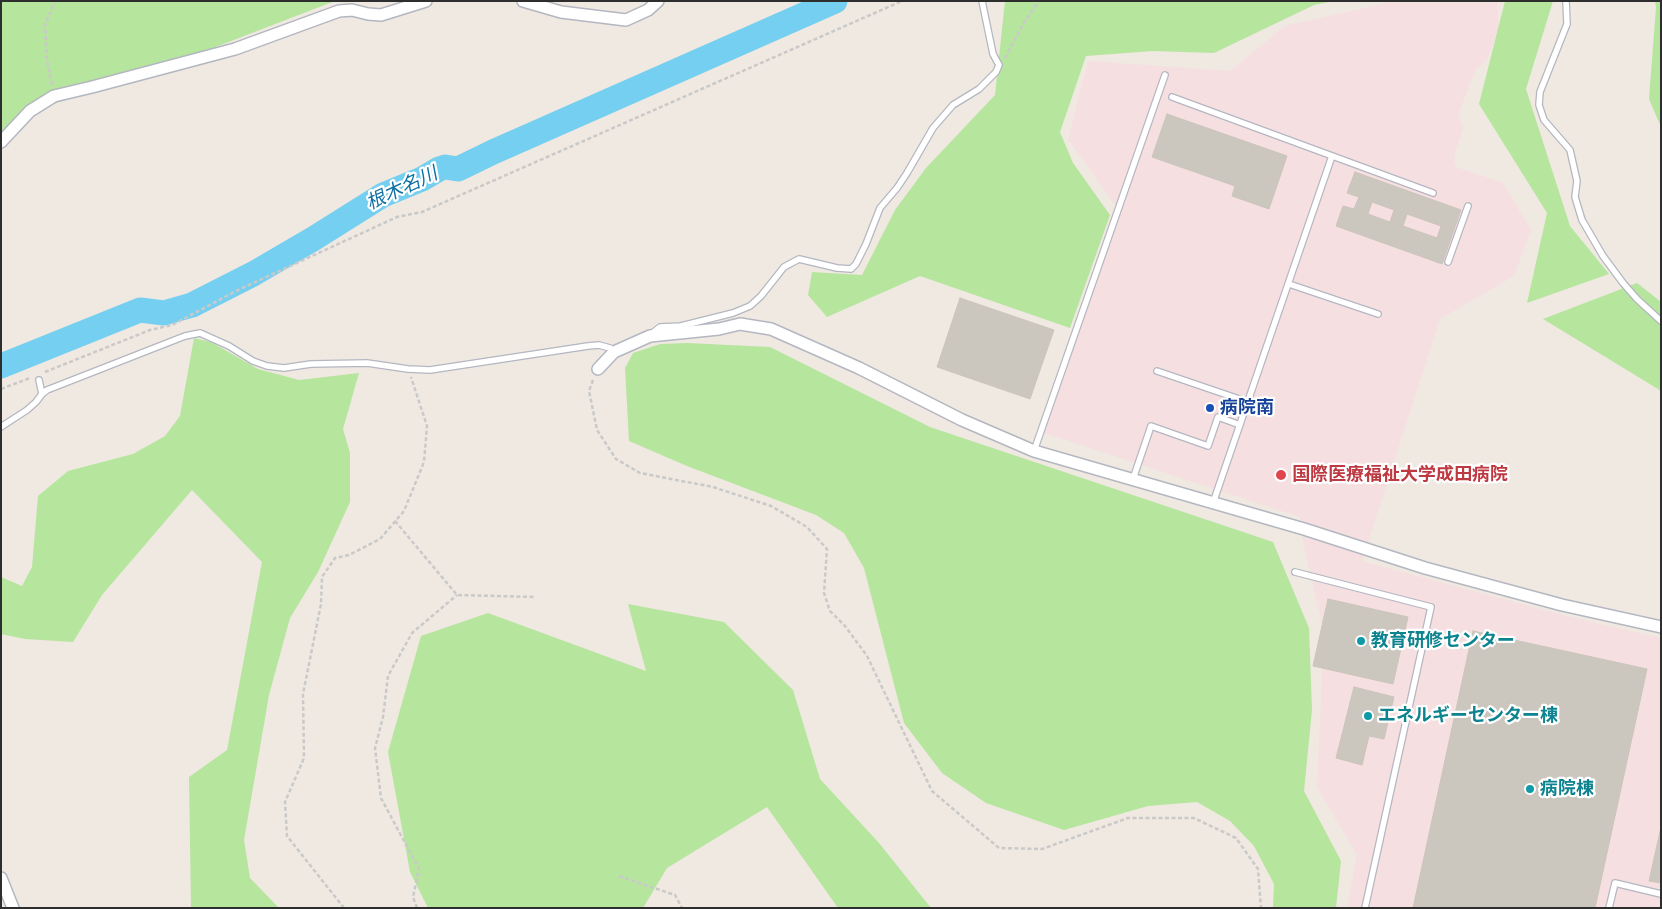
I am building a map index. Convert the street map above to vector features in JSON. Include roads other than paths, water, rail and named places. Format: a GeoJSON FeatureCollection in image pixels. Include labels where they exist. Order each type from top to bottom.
{"type":"FeatureCollection","features":[{"type":"Feature","properties":{"kind":"street"},"geometry":{"type":"LineString","coordinates":[[1,142],[30,111],[54,96],[92,88],[235,49],[339,11],[352,10],[381,15],[426,1]]}},
{"type":"Feature","properties":{"kind":"street"},"geometry":{"type":"LineString","coordinates":[[523,1],[561,12],[626,20],[648,10],[658,1]]}},
{"type":"Feature","properties":{"kind":"street"},"geometry":{"type":"LineString","coordinates":[[598,369],[614,352],[650,336],[719,329],[740,324],[772,329],[859,368],[962,420],[1034,450],[1304,529],[1425,568],[1562,605],[1661,627]]}},
{"type":"Feature","properties":{"kind":"street"},"geometry":{"type":"LineString","coordinates":[[1,878],[13,908]]}},
{"type":"Feature","properties":{"kind":"lane"},"geometry":{"type":"LineString","coordinates":[[650,336],[660,327],[688,325],[733,313],[750,306],[761,296],[784,267],[799,259],[837,268],[851,268],[860,257],[880,208],[902,180],[933,128],[953,105],[979,89],[996,72],[999,65],[993,54],[982,1]]}},
{"type":"Feature","properties":{"kind":"lane"},"geometry":{"type":"LineString","coordinates":[[1566,1],[1567,24],[1540,92],[1539,105],[1544,120],[1570,150],[1577,181],[1575,197],[1582,220],[1603,256],[1623,283],[1661,321]]}},
{"type":"Feature","properties":{"kind":"lane"},"geometry":{"type":"LineString","coordinates":[[1034,450],[1165,75]]}},
{"type":"Feature","properties":{"kind":"lane"},"geometry":{"type":"LineString","coordinates":[[1172,97],[1433,193]]}},
{"type":"Feature","properties":{"kind":"lane"},"geometry":{"type":"LineString","coordinates":[[1214,503],[1332,156]]}},
{"type":"Feature","properties":{"kind":"lane"},"geometry":{"type":"LineString","coordinates":[[1448,262],[1468,206]]}},
{"type":"Feature","properties":{"kind":"lane"},"geometry":{"type":"LineString","coordinates":[[1289,284],[1378,314]]}},
{"type":"Feature","properties":{"kind":"lane"},"geometry":{"type":"LineString","coordinates":[[1,428],[27,410],[47,390],[184,336],[200,333],[229,346],[253,362],[284,368],[311,364],[367,363],[430,370],[588,346],[610,348],[614,352]]}},
{"type":"Feature","properties":{"kind":"lane"},"geometry":{"type":"LineString","coordinates":[[1157,371],[1248,402]]}},
{"type":"Feature","properties":{"kind":"lane"},"geometry":{"type":"LineString","coordinates":[[40,383],[42,394]]}},
{"type":"Feature","properties":{"kind":"lane"},"geometry":{"type":"LineString","coordinates":[[1133,479],[1151,426],[1208,446],[1218,417],[1240,424]]}},
{"type":"Feature","properties":{"kind":"lane"},"geometry":{"type":"LineString","coordinates":[[1296,572],[1431,607],[1365,908]]}},
{"type":"Feature","properties":{"kind":"lane"},"geometry":{"type":"LineString","coordinates":[[1609,908],[1614,883],[1661,894]]}},
{"type":"Feature","properties":{"kind":"waterway","name":"根木名川"},"geometry":{"type":"LineString","coordinates":[[1,366],[140,310],[164,313],[192,305],[253,274],[383,195],[422,179],[439,169],[445,167],[458,169],[835,1]]}},
{"type":"Feature","properties":{"kind":"place","name":"病院南"},"geometry":{"type":"Point","coordinates":[1210,408]}},
{"type":"Feature","properties":{"kind":"place","name":"国際医療福祉大学成田病院"},"geometry":{"type":"Point","coordinates":[1281,475]}},
{"type":"Feature","properties":{"kind":"place","name":"教育研修センター"},"geometry":{"type":"Point","coordinates":[1361,641]}},
{"type":"Feature","properties":{"kind":"place","name":"エネルギーセンター棟"},"geometry":{"type":"Point","coordinates":[1368,716]}},
{"type":"Feature","properties":{"kind":"place","name":"病院棟"},"geometry":{"type":"Point","coordinates":[1530,789]}}]}
